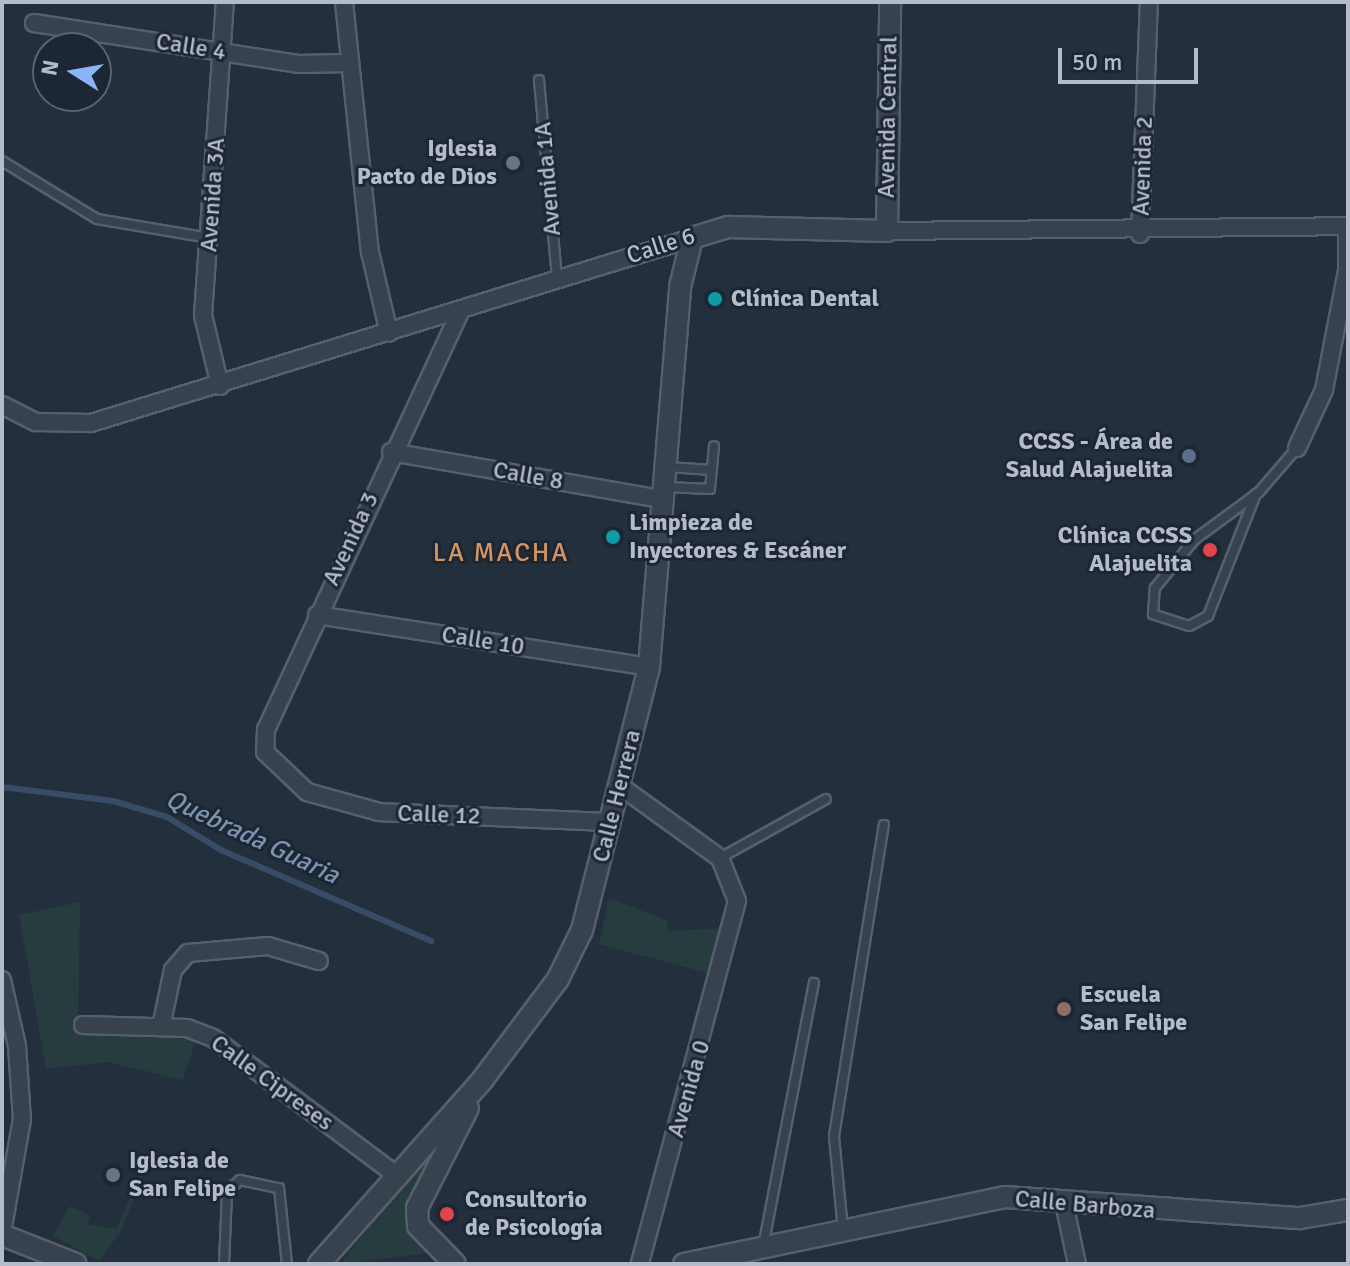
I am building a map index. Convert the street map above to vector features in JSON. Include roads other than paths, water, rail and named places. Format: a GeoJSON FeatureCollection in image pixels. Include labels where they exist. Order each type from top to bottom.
{"type":"FeatureCollection","features":[{"type":"Feature","properties":{"kind":"street","name":"Avenida 3A"},"geometry":{"type":"LineString","coordinates":[[220,386],[203,315],[225,2]]}},
{"type":"Feature","properties":{"kind":"street"},"geometry":{"type":"LineString","coordinates":[[344,2],[370,252],[389,333]]}},
{"type":"Feature","properties":{"kind":"street","name":"Avenida Central"},"geometry":{"type":"LineString","coordinates":[[887,231],[890,2]]}},
{"type":"Feature","properties":{"kind":"street","name":"Avenida 2"},"geometry":{"type":"LineString","coordinates":[[1140,234],[1149,2]]}},
{"type":"Feature","properties":{"kind":"street","name":"Calle 4"},"geometry":{"type":"LineString","coordinates":[[34,23],[223,52],[348,63]]}},
{"type":"Feature","properties":{"kind":"street"},"geometry":{"type":"LineString","coordinates":[[1297,448],[1324,390],[1347,271],[1348,226]]}},
{"type":"Feature","properties":{"kind":"street","name":"Calle 6"},"geometry":{"type":"LineString","coordinates":[[2,405],[36,422],[78,426],[220,386],[728,227],[1140,234],[1348,226]]}},
{"type":"Feature","properties":{"kind":"street","name":"Calle Herrera"},"geometry":{"type":"LineString","coordinates":[[319,1264],[483,1079],[563,968],[582,930],[649,667],[680,287],[692,238]]}},
{"type":"Feature","properties":{"kind":"street","name":"Avenida 3"},"geometry":{"type":"LineString","coordinates":[[276,770],[265,752],[266,729],[391,452],[460,312]]}},
{"type":"Feature","properties":{"kind":"street","name":"Calle 8"},"geometry":{"type":"LineString","coordinates":[[391,452],[666,485]]}},
{"type":"Feature","properties":{"kind":"street","name":"Calle 10"},"geometry":{"type":"LineString","coordinates":[[317,615],[649,667]]}},
{"type":"Feature","properties":{"kind":"street","name":"Calle 12"},"geometry":{"type":"LineString","coordinates":[[276,770],[307,792],[379,812],[611,822]]}},
{"type":"Feature","properties":{"kind":"street"},"geometry":{"type":"LineString","coordinates":[[620,786],[720,858]]}},
{"type":"Feature","properties":{"kind":"street","name":"Avenida 0"},"geometry":{"type":"LineString","coordinates":[[640,1264],[736,914],[735,888],[720,858]]}},
{"type":"Feature","properties":{"kind":"street"},"geometry":{"type":"LineString","coordinates":[[161,1027],[173,970],[188,953],[268,946],[319,961]]}},
{"type":"Feature","properties":{"kind":"street"},"geometry":{"type":"LineString","coordinates":[[2,980],[22,1119],[2,1234],[76,1264]]}},
{"type":"Feature","properties":{"kind":"street","name":"Calle Cipreses"},"geometry":{"type":"LineString","coordinates":[[83,1025],[161,1027],[213,1038],[399,1177]]}},
{"type":"Feature","properties":{"kind":"street"},"geometry":{"type":"LineString","coordinates":[[455,1264],[418,1226],[417,1208],[483,1079]]}},
{"type":"Feature","properties":{"kind":"street","name":"Calle Barboza"},"geometry":{"type":"LineString","coordinates":[[684,1264],[1005,1197],[1300,1218],[1348,1210]]}},
{"type":"Feature","properties":{"kind":"street"},"geometry":{"type":"LineString","coordinates":[[1064,1203],[1077,1264]]}},
{"type":"Feature","properties":{"kind":"lane","name":"Avenida 1A"},"geometry":{"type":"LineString","coordinates":[[539,80],[557,279]]}},
{"type":"Feature","properties":{"kind":"lane"},"geometry":{"type":"LineString","coordinates":[[2,161],[97,219],[210,238]]}},
{"type":"Feature","properties":{"kind":"lane"},"geometry":{"type":"LineString","coordinates":[[666,485],[710,489],[714,446]]}},
{"type":"Feature","properties":{"kind":"lane"},"geometry":{"type":"LineString","coordinates":[[1256,494],[1208,616],[1189,626],[1153,614],[1155,588],[1194,540],[1256,494],[1297,448]]}},
{"type":"Feature","properties":{"kind":"lane"},"geometry":{"type":"LineString","coordinates":[[666,485],[712,470]]}},
{"type":"Feature","properties":{"kind":"lane"},"geometry":{"type":"LineString","coordinates":[[720,858],[826,799]]}},
{"type":"Feature","properties":{"kind":"lane"},"geometry":{"type":"LineString","coordinates":[[843,1230],[834,1136],[884,825]]}},
{"type":"Feature","properties":{"kind":"lane"},"geometry":{"type":"LineString","coordinates":[[763,1248],[814,983]]}},
{"type":"Feature","properties":{"kind":"lane"},"geometry":{"type":"LineString","coordinates":[[224,1264],[227,1191],[240,1180],[279,1188],[287,1264]]}},
{"type":"Feature","properties":{"kind":"waterway","name":"Quebrada Guaria"},"geometry":{"type":"LineString","coordinates":[[2,787],[113,801],[167,817],[221,850],[431,941]]}},
{"type":"Feature","properties":{"kind":"place","name":"Iglesia Pacto de Dios"},"geometry":{"type":"Point","coordinates":[513,163]}},
{"type":"Feature","properties":{"kind":"place","name":"Clínica Dental"},"geometry":{"type":"Point","coordinates":[715,299]}},
{"type":"Feature","properties":{"kind":"place","name":"CCSS - Área de Salud Alajuelita"},"geometry":{"type":"Point","coordinates":[1189,456]}},
{"type":"Feature","properties":{"kind":"place","name":"Limpieza de Inyectores & Escáner"},"geometry":{"type":"Point","coordinates":[613,537]}},
{"type":"Feature","properties":{"kind":"place","name":"Clínica CCSS Alajuelita"},"geometry":{"type":"Point","coordinates":[1210,550]}},
{"type":"Feature","properties":{"kind":"place","name":"Escuela San Felipe"},"geometry":{"type":"Point","coordinates":[1064,1009]}},
{"type":"Feature","properties":{"kind":"place","name":"Iglesia de San Felipe"},"geometry":{"type":"Point","coordinates":[113,1175]}},
{"type":"Feature","properties":{"kind":"place","name":"Consultorio de Psicología"},"geometry":{"type":"Point","coordinates":[447,1214]}},
{"type":"Feature","properties":{"kind":"district","name":"LA MACHA"},"geometry":{"type":"Point","coordinates":[501,554]}}]}
